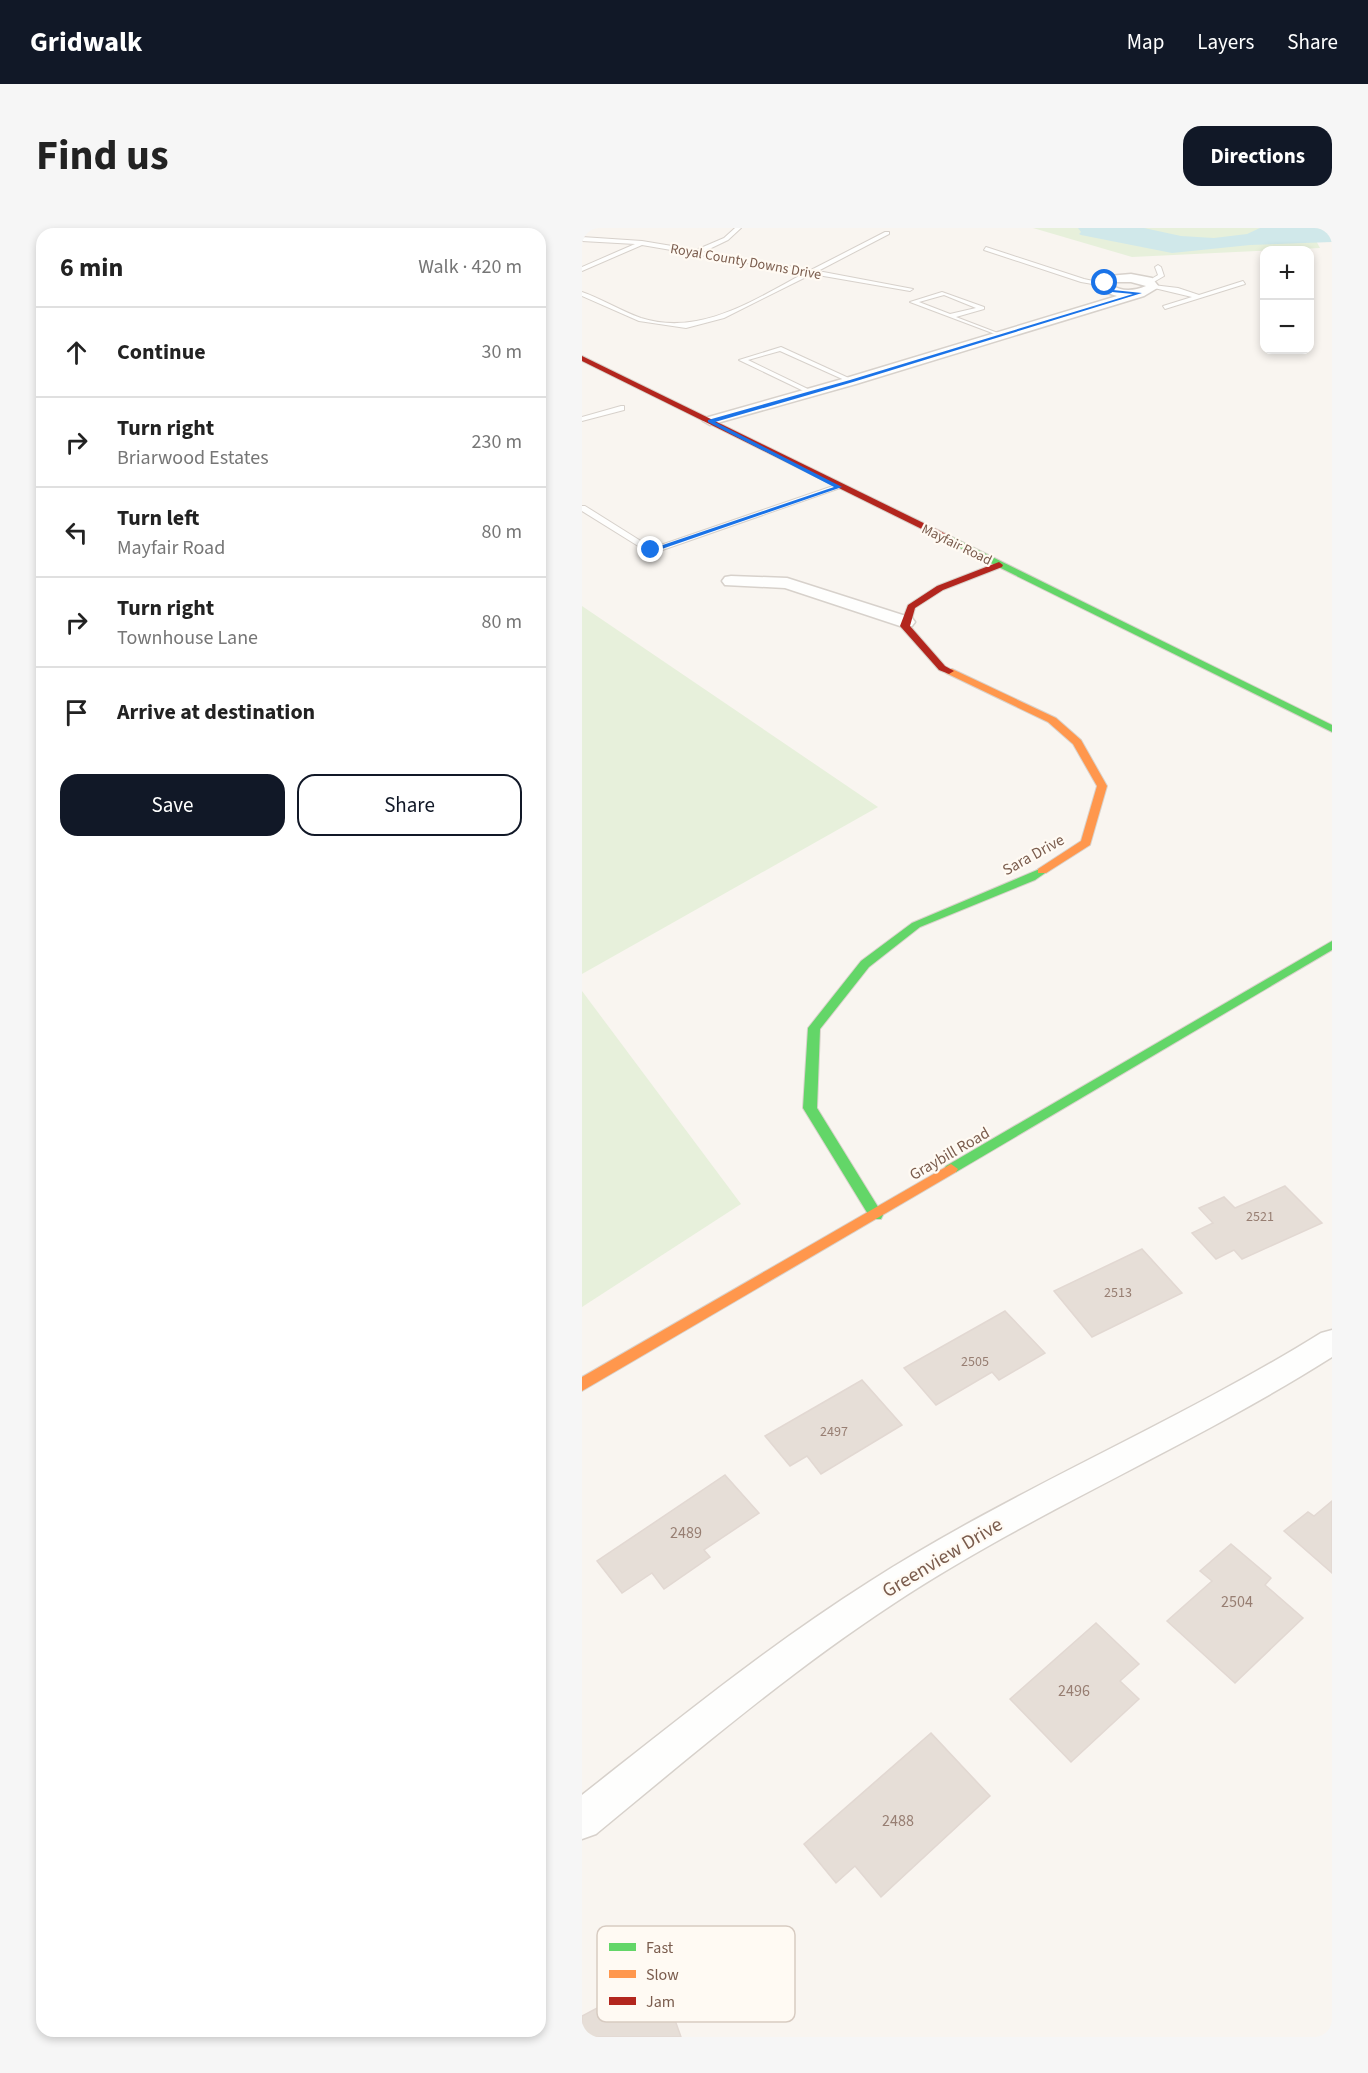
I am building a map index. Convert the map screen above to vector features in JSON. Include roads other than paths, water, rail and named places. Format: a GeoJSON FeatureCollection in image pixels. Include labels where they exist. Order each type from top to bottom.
{"type":"FeatureCollection","features":[{"type":"Feature","properties":{"kind":"street"},"geometry":{"type":"LineString","coordinates":[[1104,284],[1112,291],[1148,287]]}},
{"type":"Feature","properties":{"kind":"street"},"geometry":{"type":"LineString","coordinates":[[710,421],[1001,336],[1148,287]]}},
{"type":"Feature","properties":{"kind":"street","name":"Mayfair Road"},"geometry":{"type":"LineString","coordinates":[[582,358],[1332,729]]}},
{"type":"Feature","properties":{"kind":"street"},"geometry":{"type":"LineString","coordinates":[[731,580],[787,583],[906,622],[911,607],[940,588],[999,565]]}},
{"type":"Feature","properties":{"kind":"street","name":"Sara Drive"},"geometry":{"type":"LineString","coordinates":[[876,1215],[810,1108],[814,1028],[865,964],[916,925],[1030,878],[1086,843],[1102,786],[1077,741],[1052,720],[942,668],[905,626],[906,622]]}},
{"type":"Feature","properties":{"kind":"street","name":"Graybill Road"},"geometry":{"type":"LineString","coordinates":[[582,1386],[1332,945]]}},
{"type":"Feature","properties":{"kind":"street","name":"Greenview Drive"},"geometry":{"type":"LineString","coordinates":[[582,1820],[770,1670],[882,1592],[1018,1512],[1271,1380],[1332,1341]]}},
{"type":"Feature","properties":{"kind":"lane"},"geometry":{"type":"LineString","coordinates":[[697,252],[733,235],[738,228]]}},
{"type":"Feature","properties":{"kind":"lane"},"geometry":{"type":"LineString","coordinates":[[582,294],[641,320],[686,326],[706,322],[740,309],[887,232]]}},
{"type":"Feature","properties":{"kind":"lane","name":"Royal County Downs Drive"},"geometry":{"type":"LineString","coordinates":[[582,239],[642,243],[910,289]]}},
{"type":"Feature","properties":{"kind":"lane"},"geometry":{"type":"LineString","coordinates":[[582,269],[642,243]]}},
{"type":"Feature","properties":{"kind":"lane"},"geometry":{"type":"LineString","coordinates":[[712,245],[729,249]]}},
{"type":"Feature","properties":{"kind":"lane"},"geometry":{"type":"LineString","coordinates":[[986,249],[1083,281],[1104,284]]}},
{"type":"Feature","properties":{"kind":"lane"},"geometry":{"type":"LineString","coordinates":[[729,258],[741,253]]}},
{"type":"Feature","properties":{"kind":"lane"},"geometry":{"type":"LineString","coordinates":[[1148,287],[1161,276],[1158,267]]}},
{"type":"Feature","properties":{"kind":"lane"},"geometry":{"type":"LineString","coordinates":[[1164,307],[1243,283]]}},
{"type":"Feature","properties":{"kind":"lane"},"geometry":{"type":"LineString","coordinates":[[1148,287],[1178,290],[1200,297]]}},
{"type":"Feature","properties":{"kind":"lane"},"geometry":{"type":"LineString","coordinates":[[951,316],[982,308],[944,293],[913,302],[1001,336]]}},
{"type":"Feature","properties":{"kind":"lane"},"geometry":{"type":"LineString","coordinates":[[812,393],[742,360],[781,349],[851,381]]}},
{"type":"Feature","properties":{"kind":"lane"},"geometry":{"type":"LineString","coordinates":[[582,419],[621,408]]}},
{"type":"Feature","properties":{"kind":"lane"},"geometry":{"type":"LineString","coordinates":[[582,508],[651,550],[839,487]]}},
{"type":"Feature","properties":{"kind":"water"},"geometry":{"type":"Polygon","coordinates":[[[1078,228],[1144,228],[1181,236],[1214,238],[1247,234],[1260,228],[1332,228],[1332,242],[1250,245],[1172,253],[1081,235],[1078,228]]]}}]}
